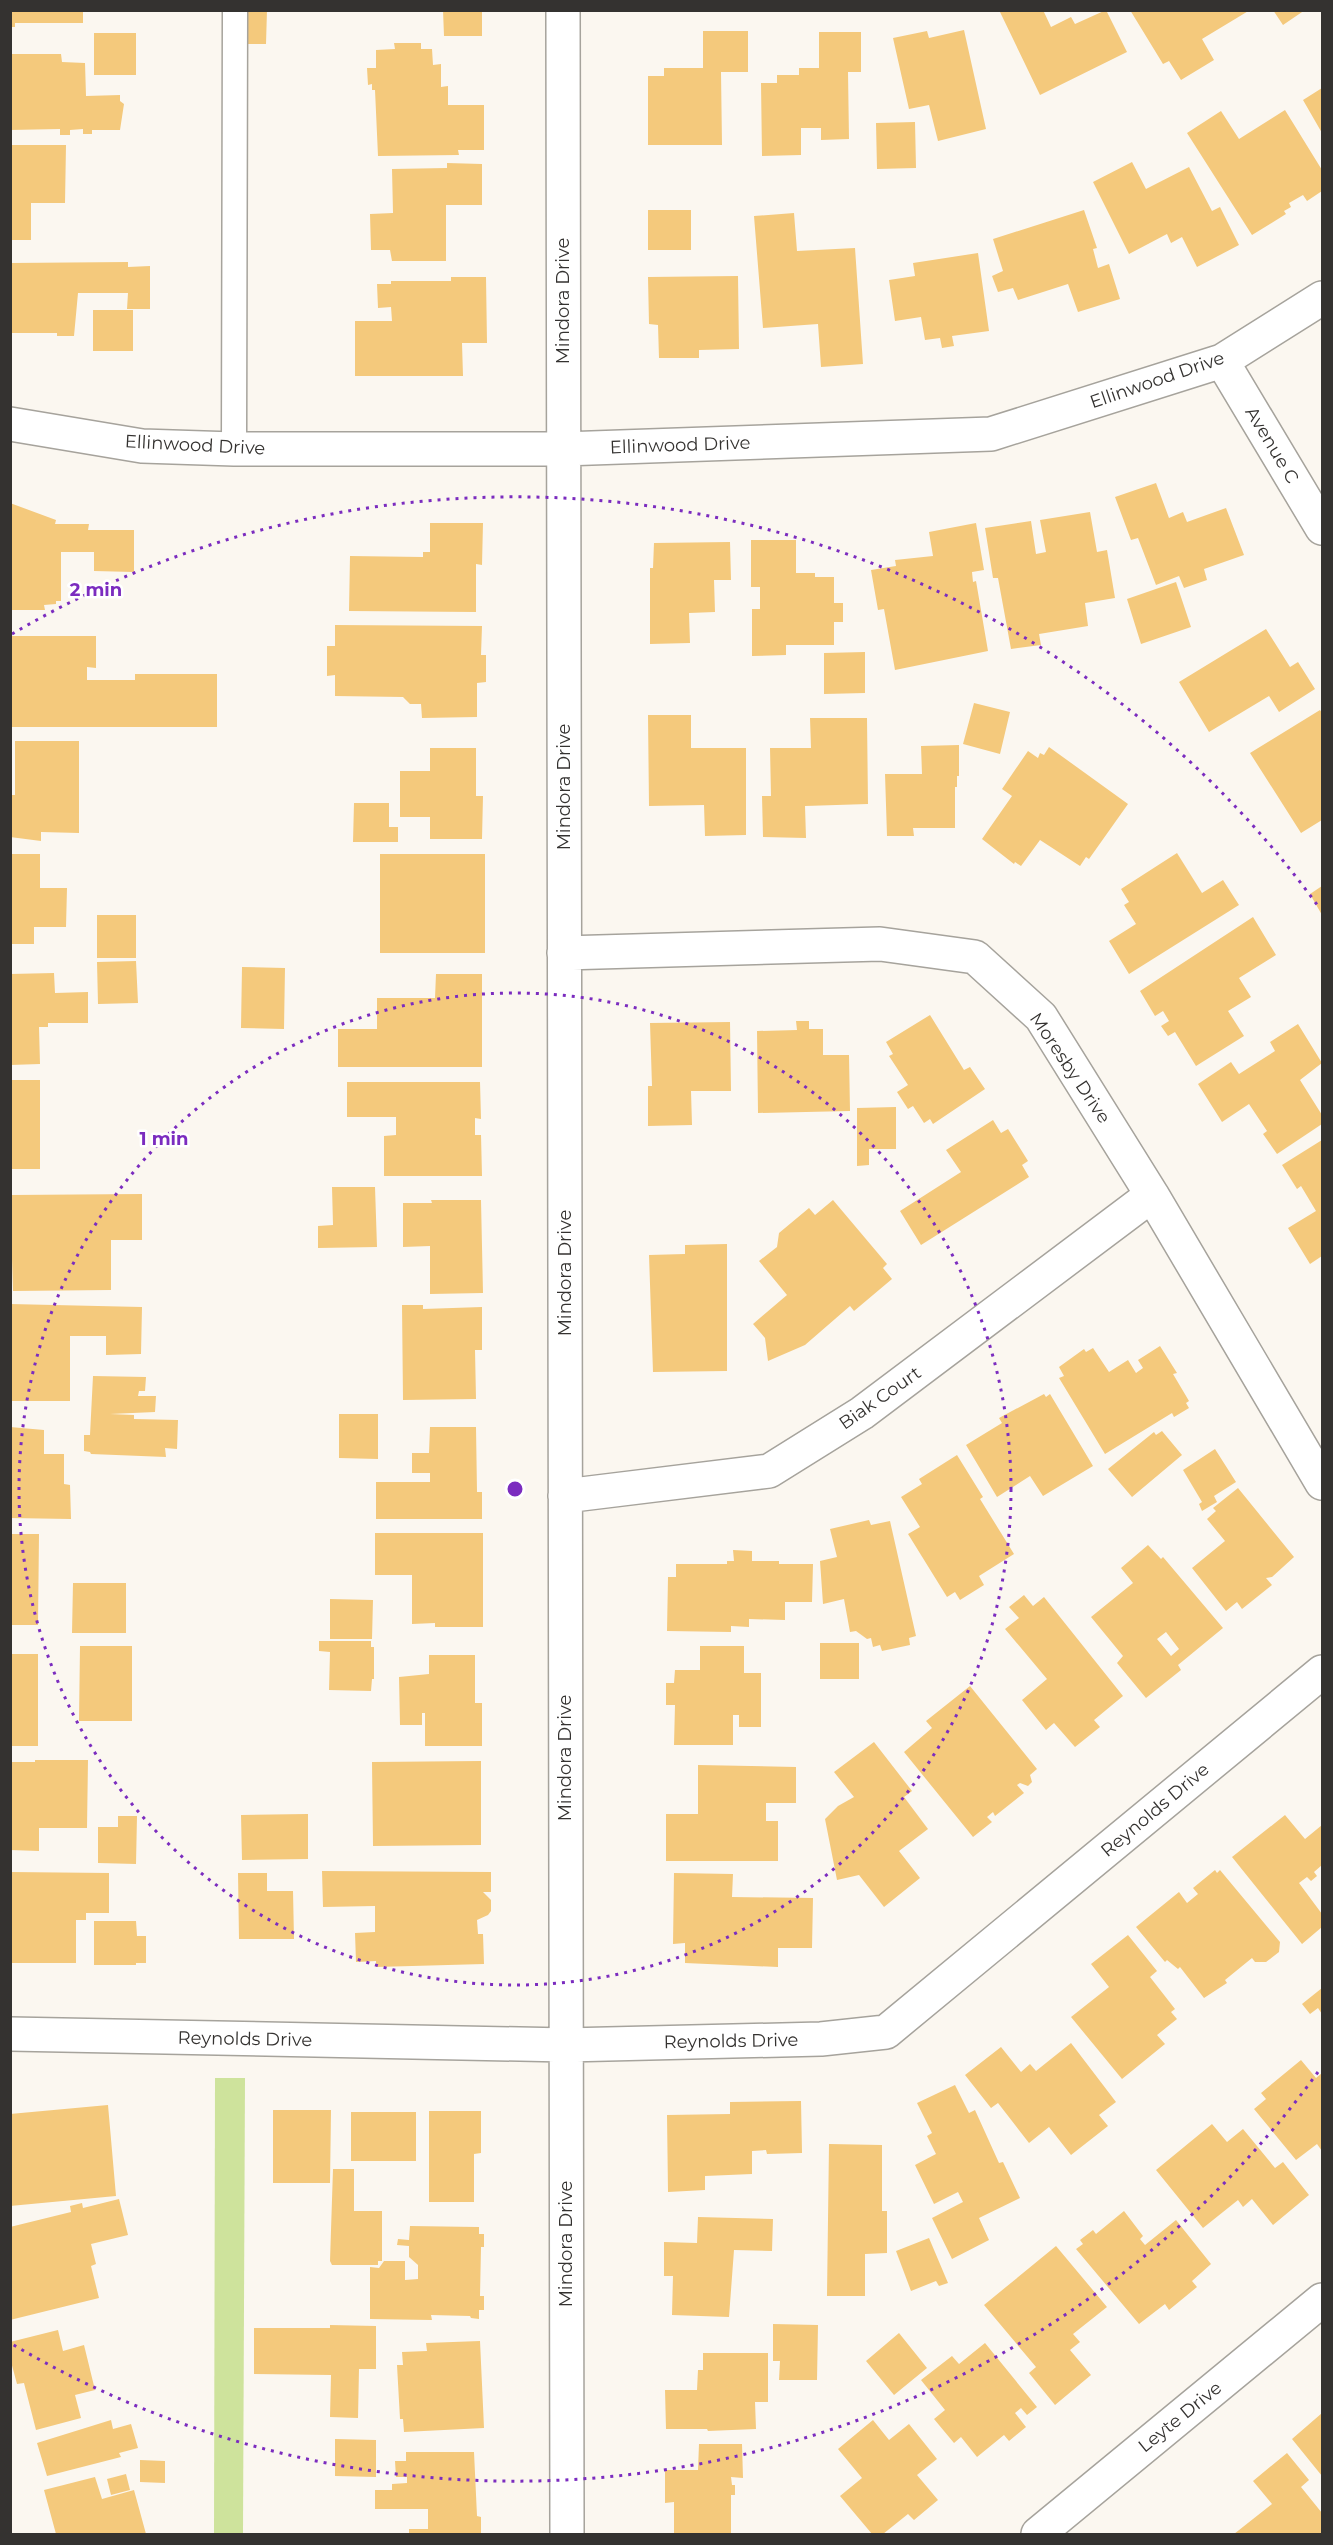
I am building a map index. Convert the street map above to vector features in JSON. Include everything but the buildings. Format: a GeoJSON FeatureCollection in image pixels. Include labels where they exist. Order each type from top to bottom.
{"type":"FeatureCollection","features":[{"type":"Feature","properties":{"kind":"street","name":"Mindora Drive"},"geometry":{"type":"LineString","coordinates":[[563,10],[567,2535]]}},
{"type":"Feature","properties":{"kind":"street","name":"Ellinwood Drive"},"geometry":{"type":"LineString","coordinates":[[10,424],[141,446],[234,449],[564,449],[991,434],[1222,361],[1323,298]]}},
{"type":"Feature","properties":{"kind":"street","name":"Avenue C"},"geometry":{"type":"LineString","coordinates":[[1222,361],[1323,528]]}},
{"type":"Feature","properties":{"kind":"street","name":"Moresby Drive"},"geometry":{"type":"LineString","coordinates":[[564,952],[880,944],[975,957],[1041,1017],[1152,1195],[1323,1483]]}},
{"type":"Feature","properties":{"kind":"street","name":"Biak Court"},"geometry":{"type":"LineString","coordinates":[[565,1496],[769,1471],[862,1413],[1152,1195]]}},
{"type":"Feature","properties":{"kind":"street","name":"Reynolds Drive"},"geometry":{"type":"LineString","coordinates":[[10,2034],[566,2045],[821,2039],[886,2032],[1323,1672]]}},
{"type":"Feature","properties":{"kind":"street","name":"Leyte Drive"},"geometry":{"type":"LineString","coordinates":[[1038,2535],[1323,2301]]}},
{"type":"Feature","properties":{"kind":"lane"},"geometry":{"type":"LineString","coordinates":[[234,449],[235,10]]}},
{"type":"Feature","properties":{"kind":"green space"},"geometry":{"type":"Polygon","coordinates":[[[215,2078],[245,2078],[243,2534],[214,2534],[215,2078]]]}}]}
